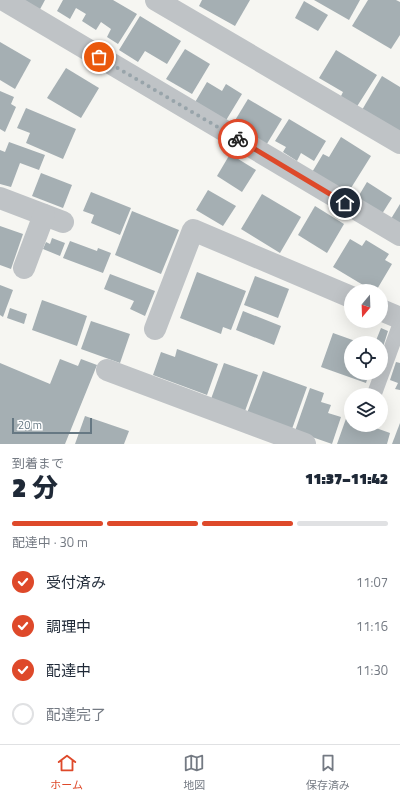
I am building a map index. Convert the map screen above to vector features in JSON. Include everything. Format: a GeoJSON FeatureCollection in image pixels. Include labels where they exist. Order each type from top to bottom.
{"type":"FeatureCollection","features":[{"type":"Feature","properties":{"kind":"street"},"geometry":{"type":"LineString","coordinates":[[4,0],[400,235]]}},
{"type":"Feature","properties":{"kind":"street"},"geometry":{"type":"LineString","coordinates":[[156,0],[400,143]]}},
{"type":"Feature","properties":{"kind":"street"},"geometry":{"type":"LineString","coordinates":[[0,198],[53,219],[24,268]]}},
{"type":"Feature","properties":{"kind":"street"},"geometry":{"type":"LineString","coordinates":[[155,329],[193,230],[344,294]]}},
{"type":"Feature","properties":{"kind":"street"},"geometry":{"type":"LineString","coordinates":[[388,313],[400,318]]}},
{"type":"Feature","properties":{"kind":"street"},"geometry":{"type":"LineString","coordinates":[[107,370],[305,444]]}},
{"type":"Feature","properties":{"kind":"lane"},"geometry":{"type":"LineString","coordinates":[[377,388],[400,324]]}},
{"type":"Feature","properties":{"kind":"building"},"geometry":{"type":"Polygon","coordinates":[[[15,0],[45,0],[38,13],[15,0]]]}},
{"type":"Feature","properties":{"kind":"building"},"geometry":{"type":"Polygon","coordinates":[[[63,0],[113,0],[137,14],[118,44],[107,37],[111,29],[101,22],[96,30],[82,21],[86,14],[76,8],[70,19],[57,11],[63,0]]]}},
{"type":"Feature","properties":{"kind":"building"},"geometry":{"type":"Polygon","coordinates":[[[202,0],[250,0],[235,26],[199,6],[202,0]]]}},
{"type":"Feature","properties":{"kind":"building"},"geometry":{"type":"Polygon","coordinates":[[[314,0],[360,0],[349,20],[314,0]]]}},
{"type":"Feature","properties":{"kind":"building"},"geometry":{"type":"Polygon","coordinates":[[[368,0],[396,0],[400,2],[400,35],[391,49],[352,26],[368,0]]]}},
{"type":"Feature","properties":{"kind":"building"},"geometry":{"type":"Polygon","coordinates":[[[304,1],[328,15],[318,31],[295,18],[304,1]]]}},
{"type":"Feature","properties":{"kind":"building"},"geometry":{"type":"Polygon","coordinates":[[[140,16],[181,41],[167,64],[145,51],[138,62],[119,50],[140,16]]]}},
{"type":"Feature","properties":{"kind":"building"},"geometry":{"type":"Polygon","coordinates":[[[0,42],[31,60],[15,89],[0,80],[0,42]]]}},
{"type":"Feature","properties":{"kind":"building"},"geometry":{"type":"Polygon","coordinates":[[[185,49],[210,64],[192,94],[166,79],[185,49]]]}},
{"type":"Feature","properties":{"kind":"building"},"geometry":{"type":"Polygon","coordinates":[[[336,50],[377,75],[356,108],[340,98],[343,92],[319,78],[336,50]]]}},
{"type":"Feature","properties":{"kind":"building"},"geometry":{"type":"Polygon","coordinates":[[[66,68],[99,88],[81,118],[47,98],[66,68]]]}},
{"type":"Feature","properties":{"kind":"building"},"geometry":{"type":"Polygon","coordinates":[[[382,76],[400,87],[400,133],[362,110],[382,76]]]}},
{"type":"Feature","properties":{"kind":"building"},"geometry":{"type":"Polygon","coordinates":[[[207,82],[222,91],[226,84],[242,94],[225,122],[194,104],[207,82]]]}},
{"type":"Feature","properties":{"kind":"building"},"geometry":{"type":"Polygon","coordinates":[[[0,91],[14,97],[11,104],[16,107],[5,132],[0,129],[0,91]]]}},
{"type":"Feature","properties":{"kind":"building"},"geometry":{"type":"Polygon","coordinates":[[[248,99],[282,119],[265,147],[231,127],[248,99]]]}},
{"type":"Feature","properties":{"kind":"building"},"geometry":{"type":"Polygon","coordinates":[[[26,108],[76,129],[63,159],[26,143],[30,133],[17,128],[26,108]]]}},
{"type":"Feature","properties":{"kind":"building"},"geometry":{"type":"Polygon","coordinates":[[[289,119],[326,141],[314,161],[301,153],[297,161],[283,152],[286,147],[275,141],[289,119]]]}},
{"type":"Feature","properties":{"kind":"building"},"geometry":{"type":"Polygon","coordinates":[[[341,137],[371,156],[346,196],[311,174],[323,154],[329,157],[341,137]]]}},
{"type":"Feature","properties":{"kind":"building"},"geometry":{"type":"Polygon","coordinates":[[[9,142],[45,155],[39,170],[20,163],[11,187],[0,184],[0,150],[5,152],[9,142]]]}},
{"type":"Feature","properties":{"kind":"building"},"geometry":{"type":"Polygon","coordinates":[[[230,154],[256,170],[242,192],[217,176],[230,154]]]}},
{"type":"Feature","properties":{"kind":"building"},"geometry":{"type":"Polygon","coordinates":[[[41,173],[72,185],[63,208],[32,196],[41,173]]]}},
{"type":"Feature","properties":{"kind":"building"},"geometry":{"type":"Polygon","coordinates":[[[367,182],[392,198],[380,217],[355,202],[367,182]]]}},
{"type":"Feature","properties":{"kind":"building"},"geometry":{"type":"Polygon","coordinates":[[[208,190],[236,206],[223,226],[196,210],[208,190]]]}},
{"type":"Feature","properties":{"kind":"building"},"geometry":{"type":"Polygon","coordinates":[[[91,192],[131,208],[120,235],[91,223],[94,215],[83,211],[91,192]]]}},
{"type":"Feature","properties":{"kind":"building"},"geometry":{"type":"Polygon","coordinates":[[[262,194],[301,217],[280,253],[241,229],[262,194]]]}},
{"type":"Feature","properties":{"kind":"building"},"geometry":{"type":"Polygon","coordinates":[[[400,204],[400,228],[389,222],[400,204]]]}},
{"type":"Feature","properties":{"kind":"building"},"geometry":{"type":"Polygon","coordinates":[[[315,206],[344,224],[327,253],[298,235],[315,206]]]}},
{"type":"Feature","properties":{"kind":"building"},"geometry":{"type":"Polygon","coordinates":[[[132,211],[179,230],[161,274],[115,255],[132,211]]]}},
{"type":"Feature","properties":{"kind":"building"},"geometry":{"type":"Polygon","coordinates":[[[0,226],[23,234],[11,269],[0,265],[0,226]]]}},
{"type":"Feature","properties":{"kind":"building"},"geometry":{"type":"Polygon","coordinates":[[[52,238],[65,243],[60,256],[43,249],[46,242],[50,244],[52,238]]]}},
{"type":"Feature","properties":{"kind":"building"},"geometry":{"type":"Polygon","coordinates":[[[350,239],[362,246],[366,240],[389,254],[385,260],[392,264],[380,284],[361,284],[333,267],[350,239]]]}},
{"type":"Feature","properties":{"kind":"building"},"geometry":{"type":"Polygon","coordinates":[[[70,241],[97,251],[98,248],[111,253],[103,273],[63,258],[70,241]]]}},
{"type":"Feature","properties":{"kind":"building"},"geometry":{"type":"Polygon","coordinates":[[[197,272],[246,291],[231,330],[223,327],[221,334],[180,318],[197,272]]]}},
{"type":"Feature","properties":{"kind":"building"},"geometry":{"type":"Polygon","coordinates":[[[110,274],[155,291],[145,316],[130,309],[134,301],[104,289],[110,274]]]}},
{"type":"Feature","properties":{"kind":"building"},"geometry":{"type":"Polygon","coordinates":[[[255,276],[289,289],[278,318],[244,305],[255,276]]]}},
{"type":"Feature","properties":{"kind":"building"},"geometry":{"type":"Polygon","coordinates":[[[0,285],[13,290],[3,317],[0,315],[0,285]]]}},
{"type":"Feature","properties":{"kind":"building"},"geometry":{"type":"Polygon","coordinates":[[[42,300],[87,316],[77,346],[32,330],[42,300]]]}},
{"type":"Feature","properties":{"kind":"building"},"geometry":{"type":"Polygon","coordinates":[[[10,308],[27,314],[24,324],[7,318],[10,308]]]}},
{"type":"Feature","properties":{"kind":"building"},"geometry":{"type":"Polygon","coordinates":[[[243,311],[281,326],[274,345],[236,330],[243,311]]]}},
{"type":"Feature","properties":{"kind":"building"},"geometry":{"type":"Polygon","coordinates":[[[91,321],[130,334],[120,363],[81,349],[91,321]]]}},
{"type":"Feature","properties":{"kind":"building"},"geometry":{"type":"Polygon","coordinates":[[[381,328],[388,331],[386,336],[378,336],[381,328]]]}},
{"type":"Feature","properties":{"kind":"building"},"geometry":{"type":"Polygon","coordinates":[[[333,333],[344,337],[344,375],[321,367],[333,333]]]}},
{"type":"Feature","properties":{"kind":"building"},"geometry":{"type":"Polygon","coordinates":[[[177,349],[218,364],[207,395],[153,375],[161,352],[175,357],[177,349]]]}},
{"type":"Feature","properties":{"kind":"building"},"geometry":{"type":"Polygon","coordinates":[[[60,359],[78,366],[81,359],[97,365],[65,444],[0,444],[0,363],[50,384],[60,359]]]}},
{"type":"Feature","properties":{"kind":"building"},"geometry":{"type":"Polygon","coordinates":[[[396,362],[400,363],[400,390],[395,389],[398,383],[390,380],[396,362]]]}},
{"type":"Feature","properties":{"kind":"building"},"geometry":{"type":"Polygon","coordinates":[[[224,363],[258,375],[245,411],[211,399],[224,363]]]}},
{"type":"Feature","properties":{"kind":"building"},"geometry":{"type":"Polygon","coordinates":[[[263,371],[307,387],[292,429],[247,413],[263,371]]]}},
{"type":"Feature","properties":{"kind":"building"},"geometry":{"type":"Polygon","coordinates":[[[358,380],[367,380],[366,383],[358,380]]]}},
{"type":"Feature","properties":{"kind":"building"},"geometry":{"type":"Polygon","coordinates":[[[310,388],[324,393],[321,402],[331,405],[328,413],[341,417],[332,444],[295,431],[310,388]]]}},
{"type":"Feature","properties":{"kind":"building"},"geometry":{"type":"Polygon","coordinates":[[[85,416],[129,431],[124,444],[75,444],[85,416]]]}},
{"type":"Feature","properties":{"kind":"building"},"geometry":{"type":"Polygon","coordinates":[[[400,423],[400,444],[392,444],[400,423]]]}},
{"type":"Feature","properties":{"kind":"building"},"geometry":{"type":"Polygon","coordinates":[[[344,424],[344,432],[390,433],[387,444],[337,444],[344,424]]]}},
{"type":"Feature","properties":{"kind":"way so far"},"geometry":{"type":"LineString","coordinates":[[99,57],[238,139]]}},
{"type":"Feature","properties":{"kind":"route"},"geometry":{"type":"LineString","coordinates":[[238,139],[345,203]]}}]}
